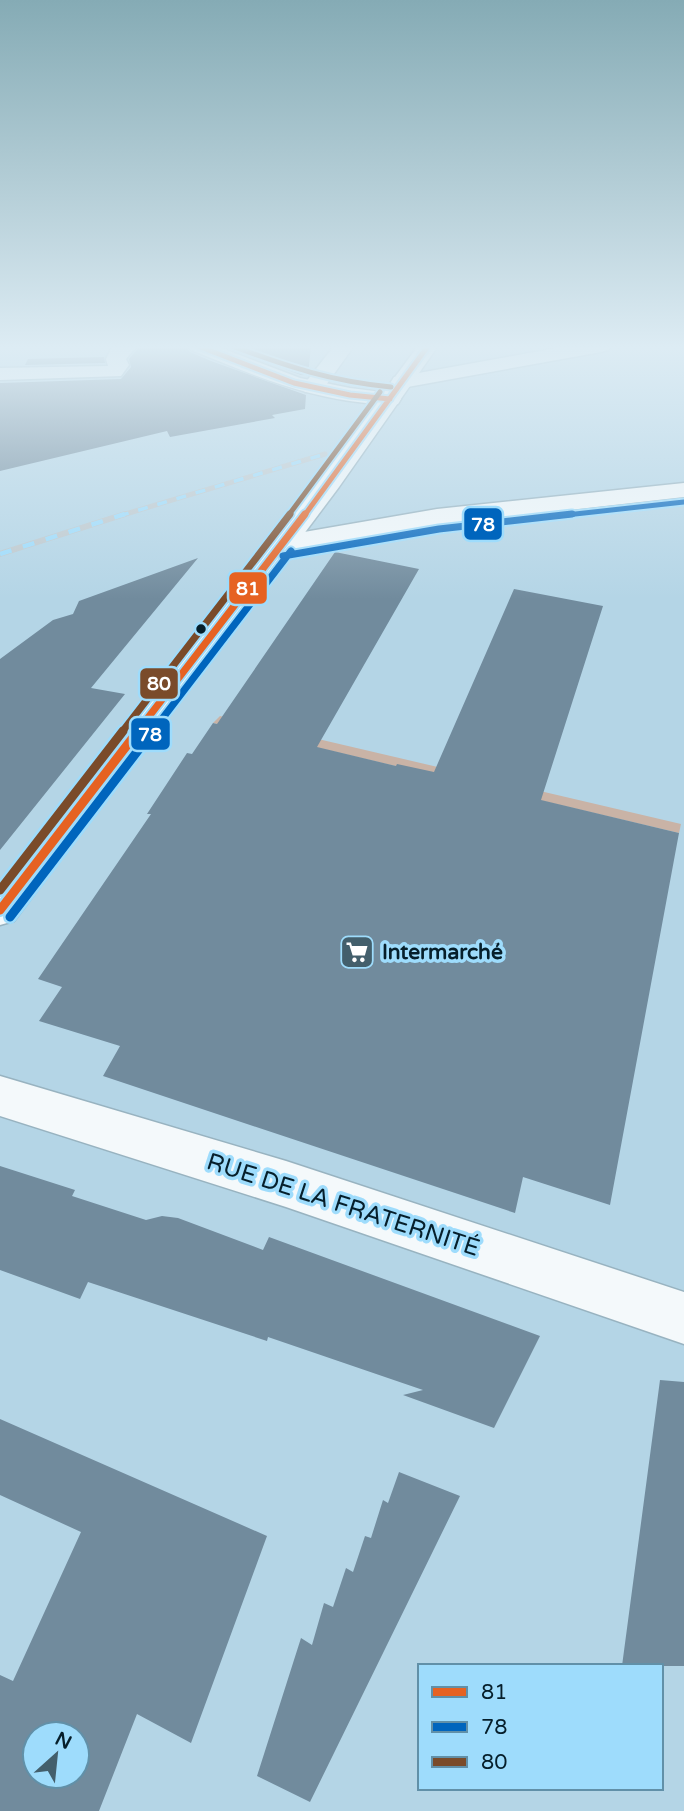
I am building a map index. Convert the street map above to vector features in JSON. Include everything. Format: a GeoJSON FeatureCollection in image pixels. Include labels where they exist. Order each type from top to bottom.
{"type":"FeatureCollection","features":[{"type":"Feature","properties":{"kind":"street"},"geometry":{"type":"LineString","coordinates":[[0,910],[366,431]]}},
{"type":"Feature","properties":{"kind":"street"},"geometry":{"type":"LineString","coordinates":[[281,544],[437,517],[684,490]]}},
{"type":"Feature","properties":{"kind":"street","name":"RUE DE LA FRATERNITÉ"},"geometry":{"type":"LineString","coordinates":[[0,1096],[286,1184],[684,1318]]}},
{"type":"Feature","properties":{"kind":"shaded area"},"geometry":{"type":"Polygon","coordinates":[[[220,716],[681,824],[679,833],[213,723],[220,716]]]}},
{"type":"Feature","properties":{"kind":"building"},"geometry":{"type":"Polygon","coordinates":[[[0,431],[206,431],[170,437],[167,431],[0,471],[0,431]]]}},
{"type":"Feature","properties":{"kind":"building","name":"Intermarché"},"geometry":{"type":"Polygon","coordinates":[[[335,552],[419,569],[317,747],[396,766],[397,764],[434,772],[514,589],[603,606],[541,800],[679,833],[610,1205],[523,1177],[515,1213],[103,1076],[120,1046],[39,1021],[62,987],[38,979],[151,814],[147,814],[187,753],[192,754],[213,723],[217,724],[335,552]]]}},
{"type":"Feature","properties":{"kind":"building"},"geometry":{"type":"Polygon","coordinates":[[[198,558],[91,688],[125,694],[0,850],[0,659],[53,620],[73,614],[79,601],[198,558]]]}},
{"type":"Feature","properties":{"kind":"building"},"geometry":{"type":"Polygon","coordinates":[[[0,1166],[75,1190],[72,1196],[146,1220],[162,1216],[178,1218],[263,1250],[269,1237],[540,1336],[494,1428],[403,1395],[423,1390],[268,1337],[267,1341],[88,1282],[80,1299],[0,1270],[0,1166]]]}},
{"type":"Feature","properties":{"kind":"building"},"geometry":{"type":"Polygon","coordinates":[[[660,1380],[684,1382],[684,1666],[622,1664],[660,1380]]]}},
{"type":"Feature","properties":{"kind":"building"},"geometry":{"type":"Polygon","coordinates":[[[0,1419],[267,1536],[191,1743],[137,1714],[99,1811],[0,1811],[0,1675],[13,1681],[81,1532],[0,1495],[0,1419]]]}},
{"type":"Feature","properties":{"kind":"building"},"geometry":{"type":"Polygon","coordinates":[[[399,1472],[460,1496],[310,1802],[257,1776],[301,1638],[312,1645],[324,1603],[333,1607],[346,1568],[353,1572],[365,1536],[371,1538],[383,1500],[388,1503],[399,1472]]]}},
{"type":"Feature","properties":{"kind":"railway"},"geometry":{"type":"LineString","coordinates":[[119,516],[325,454]]}},
{"type":"Feature","properties":{"kind":"railway"},"geometry":{"type":"LineString","coordinates":[[0,554],[125,514]]}},
{"type":"Feature","properties":{"kind":"transit line","name":"80"},"geometry":{"type":"LineString","coordinates":[[0,890],[352,431]]}},
{"type":"Feature","properties":{"kind":"transit line","name":"81"},"geometry":{"type":"LineString","coordinates":[[0,910],[367,431]]}},
{"type":"Feature","properties":{"kind":"transit line","name":"78"},"geometry":{"type":"LineString","coordinates":[[283,556],[439,529],[684,502]]}},
{"type":"Feature","properties":{"kind":"transit line","name":"78"},"geometry":{"type":"LineString","coordinates":[[10,917],[291,551]]}},
{"type":"Feature","properties":{"kind":"place","name":"Intermarché"},"geometry":{"type":"Point","coordinates":[357,952]}}]}
